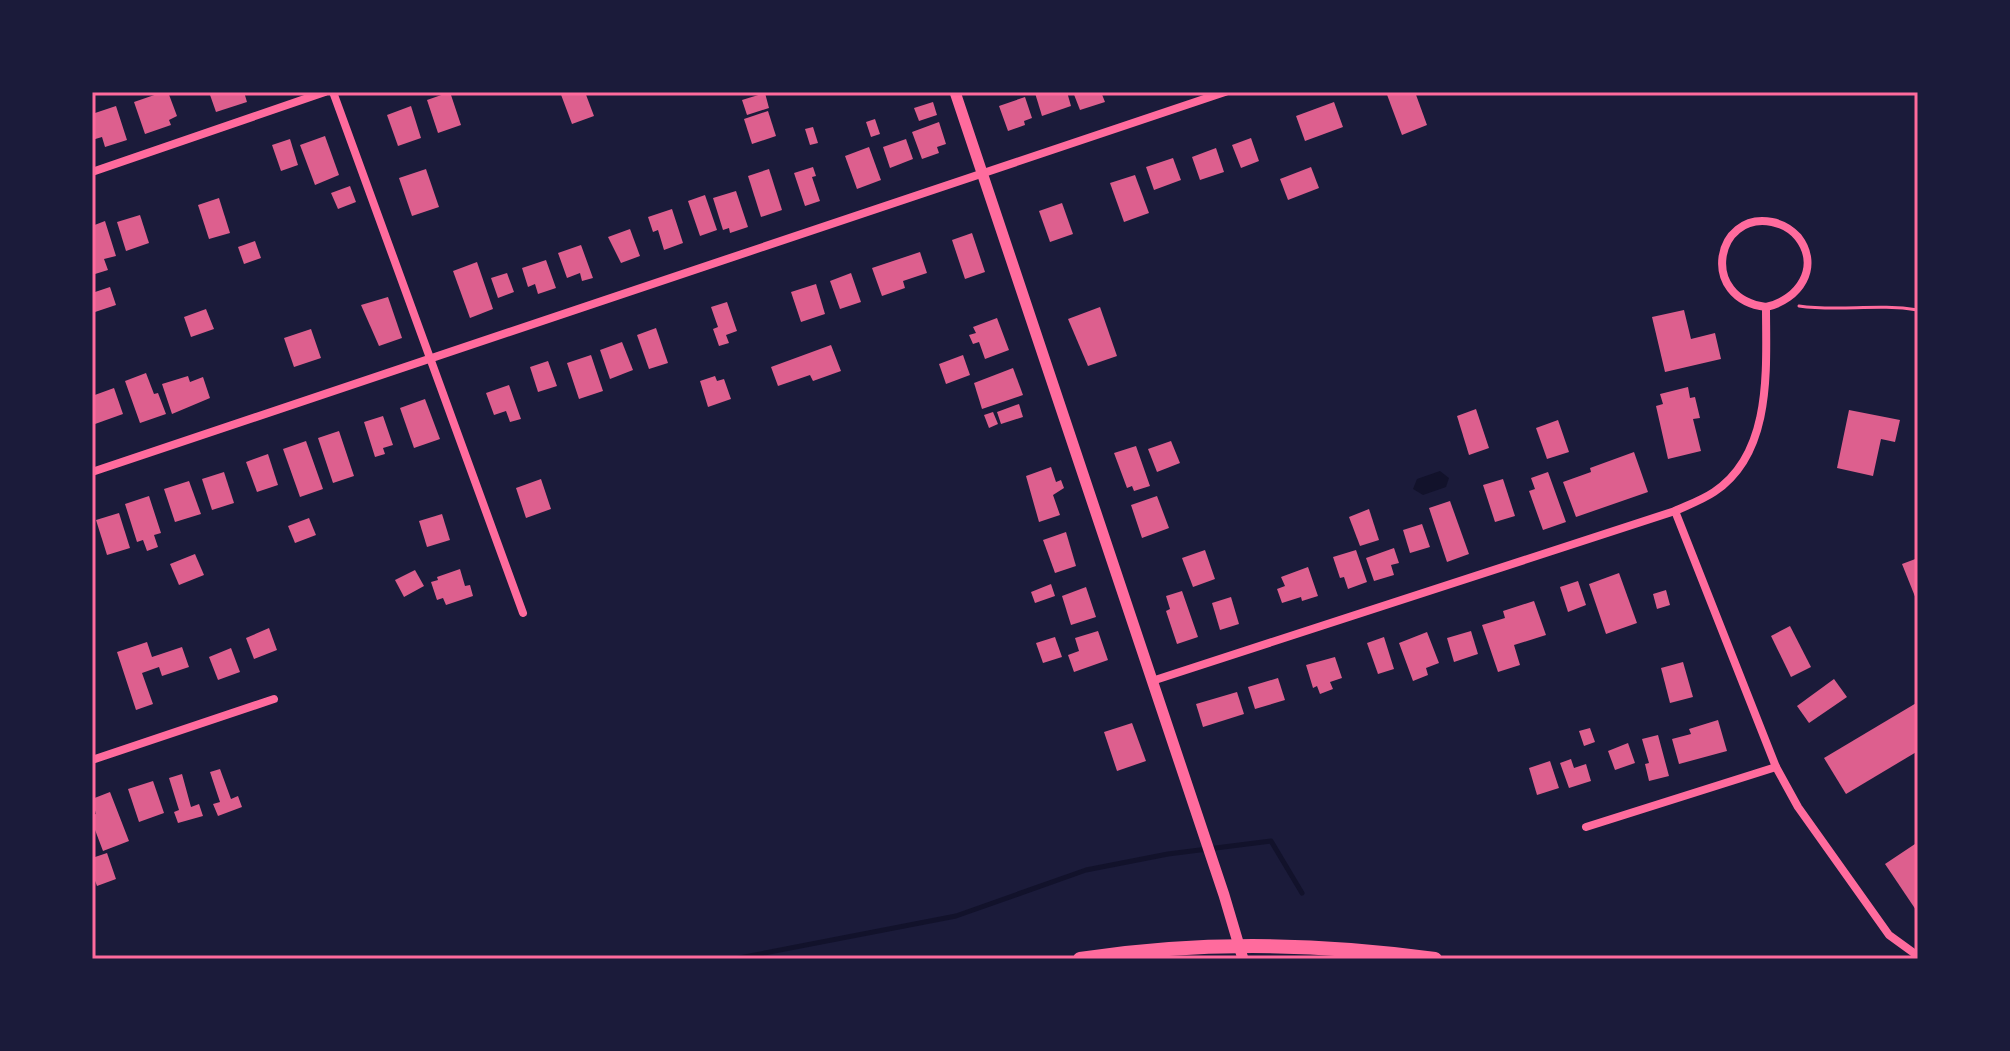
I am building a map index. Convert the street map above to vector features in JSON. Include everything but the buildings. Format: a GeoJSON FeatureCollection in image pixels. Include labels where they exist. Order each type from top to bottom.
{"type":"FeatureCollection","features":[{"type":"Feature","properties":{"kind":"highway"},"geometry":{"type":"LineString","coordinates":[[1080,959],[1232,947],[1341,949],[1435,959]]}},
{"type":"Feature","properties":{"kind":"street"},"geometry":{"type":"LineString","coordinates":[[92,172],[325,92]]}},
{"type":"Feature","properties":{"kind":"street"},"geometry":{"type":"LineString","coordinates":[[333,92],[523,613]]}},
{"type":"Feature","properties":{"kind":"street"},"geometry":{"type":"LineString","coordinates":[[955,92],[1243,959]]}},
{"type":"Feature","properties":{"kind":"street"},"geometry":{"type":"LineString","coordinates":[[92,472],[1225,92]]}},
{"type":"Feature","properties":{"kind":"street"},"geometry":{"type":"LineString","coordinates":[[1768,221],[1782,224],[1794,232],[1807,257],[1807,271],[1802,285],[1793,296],[1766,307],[1740,299],[1723,277],[1721,263],[1730,237],[1753,222],[1768,221]]}},
{"type":"Feature","properties":{"kind":"street"},"geometry":{"type":"LineString","coordinates":[[1152,681],[1675,511],[1716,491],[1744,461],[1761,423],[1766,379],[1766,307]]}},
{"type":"Feature","properties":{"kind":"street"},"geometry":{"type":"LineString","coordinates":[[1675,511],[1776,767],[1798,807],[1889,935],[1918,956]]}},
{"type":"Feature","properties":{"kind":"street"},"geometry":{"type":"LineString","coordinates":[[92,760],[274,699]]}},
{"type":"Feature","properties":{"kind":"street"},"geometry":{"type":"LineString","coordinates":[[1586,827],[1776,767]]}},
{"type":"Feature","properties":{"kind":"path"},"geometry":{"type":"LineString","coordinates":[[1781,303],[1821,309],[1889,305],[1918,310]]}},
{"type":"Feature","properties":{"kind":"shaded area"},"geometry":{"type":"Polygon","coordinates":[[[1440,471],[1449,478],[1446,487],[1423,495],[1413,489],[1417,479],[1440,471]]]}},
{"type":"Feature","properties":{"kind":"waterway"},"geometry":{"type":"LineString","coordinates":[[734,959],[956,916],[1086,870],[1168,854],[1271,841],[1302,893]]}}]}
